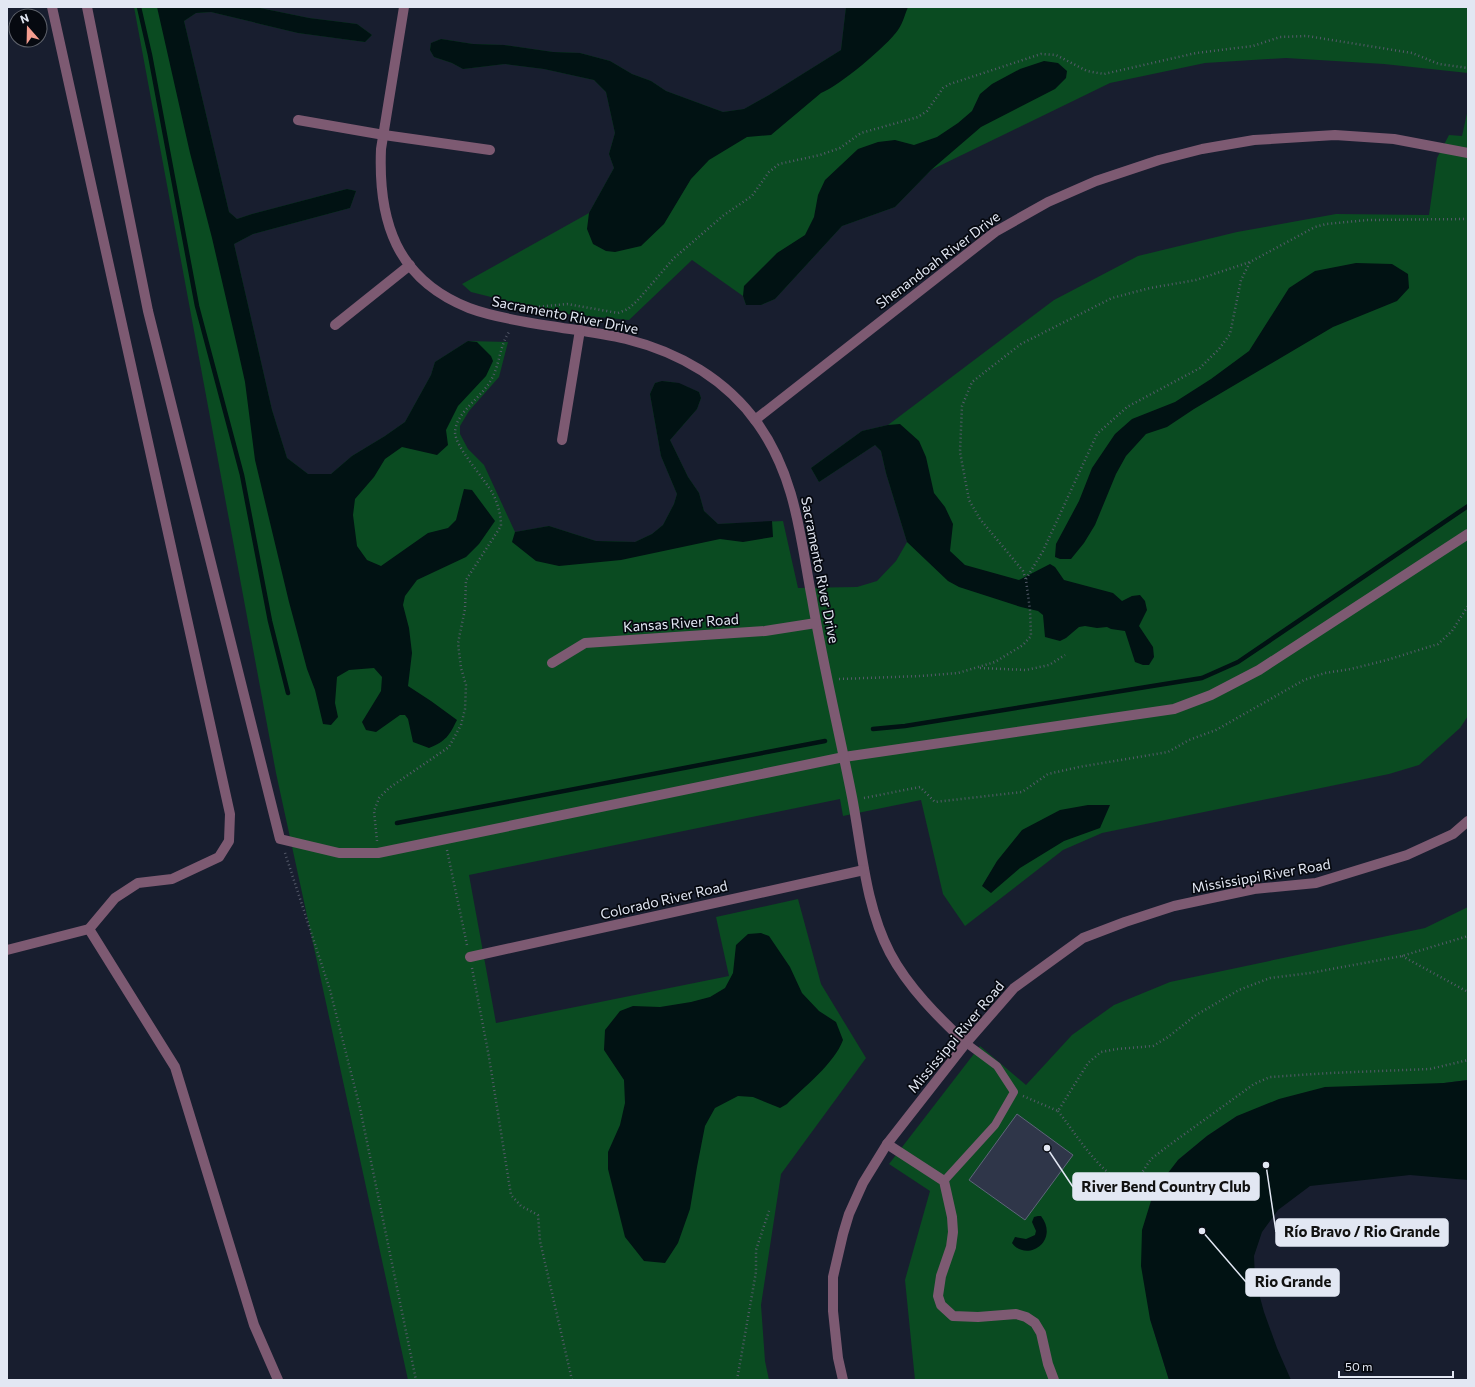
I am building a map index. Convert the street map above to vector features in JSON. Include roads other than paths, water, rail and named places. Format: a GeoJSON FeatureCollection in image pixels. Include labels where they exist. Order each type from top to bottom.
{"type":"FeatureCollection","features":[{"type":"Feature","properties":{"kind":"street"},"geometry":{"type":"LineString","coordinates":[[7,950],[89,929],[114,898],[138,883],[172,879],[219,857],[228,841],[230,814],[52,7]]}},
{"type":"Feature","properties":{"kind":"street"},"geometry":{"type":"LineString","coordinates":[[87,7],[148,311],[280,839],[339,853],[378,853],[844,757],[1174,709],[1211,694],[1259,670],[1468,534]]}},
{"type":"Feature","properties":{"kind":"street","name":"Sacramento River Drive"},"geometry":{"type":"LineString","coordinates":[[404,7],[381,149],[381,180],[385,217],[397,247],[426,283],[438,292],[467,307],[482,312],[534,323],[626,339],[668,353],[698,368],[713,378],[737,399],[755,420],[770,441],[782,466],[796,507],[816,623],[844,757],[864,870],[874,915],[899,970],[948,1026],[966,1043]]}},
{"type":"Feature","properties":{"kind":"street"},"geometry":{"type":"LineString","coordinates":[[298,120],[384,135],[490,150]]}},
{"type":"Feature","properties":{"kind":"street","name":"Shenandoah River Drive"},"geometry":{"type":"LineString","coordinates":[[755,420],[995,232],[1048,202],[1096,181],[1159,160],[1202,149],[1254,140],[1335,135],[1394,139],[1443,147],[1468,153]]}},
{"type":"Feature","properties":{"kind":"street"},"geometry":{"type":"LineString","coordinates":[[335,325],[410,265]]}},
{"type":"Feature","properties":{"kind":"street"},"geometry":{"type":"LineString","coordinates":[[562,440],[580,330]]}},
{"type":"Feature","properties":{"kind":"street","name":"Kansas River Road"},"geometry":{"type":"LineString","coordinates":[[552,663],[585,643],[765,631],[816,623]]}},
{"type":"Feature","properties":{"kind":"street","name":"Mississippi River Road"},"geometry":{"type":"LineString","coordinates":[[843,1380],[838,1358],[833,1311],[833,1277],[849,1214],[863,1183],[887,1144],[966,1043],[1014,988],[1083,938],[1125,922],[1174,906],[1254,889],[1316,883],[1407,855],[1453,834],[1468,821]]}},
{"type":"Feature","properties":{"kind":"street","name":"Colorado River Road"},"geometry":{"type":"LineString","coordinates":[[470,957],[864,870]]}},
{"type":"Feature","properties":{"kind":"street"},"geometry":{"type":"LineString","coordinates":[[89,929],[175,1067],[254,1325],[278,1380]]}},
{"type":"Feature","properties":{"kind":"street"},"geometry":{"type":"LineString","coordinates":[[887,1144],[944,1181],[952,1217],[953,1232],[951,1247],[940,1276],[938,1296],[941,1305],[953,1316],[978,1317],[1016,1314],[1026,1316],[1035,1323],[1041,1333],[1048,1364],[1054,1380]]}},
{"type":"Feature","properties":{"kind":"lane"},"geometry":{"type":"LineString","coordinates":[[944,1181],[995,1125],[1014,1092],[997,1066],[966,1043]]}},
{"type":"Feature","properties":{"kind":"waterway"},"geometry":{"type":"LineString","coordinates":[[139,7],[150,55],[197,306],[242,475],[270,621],[288,693]]}},
{"type":"Feature","properties":{"kind":"waterway"},"geometry":{"type":"LineString","coordinates":[[873,729],[905,726],[1202,678],[1238,662],[1468,506]]}},
{"type":"Feature","properties":{"kind":"waterway"},"geometry":{"type":"LineString","coordinates":[[397,823],[825,741]]}},
{"type":"Feature","properties":{"kind":"place","name":"River Bend Country Club"},"geometry":{"type":"Point","coordinates":[1047,1148]}},
{"type":"Feature","properties":{"kind":"place","name":"Río Bravo / Rio Grande"},"geometry":{"type":"Point","coordinates":[1266,1165]}},
{"type":"Feature","properties":{"kind":"place","name":"Rio Grande"},"geometry":{"type":"Point","coordinates":[1202,1231]}}]}
